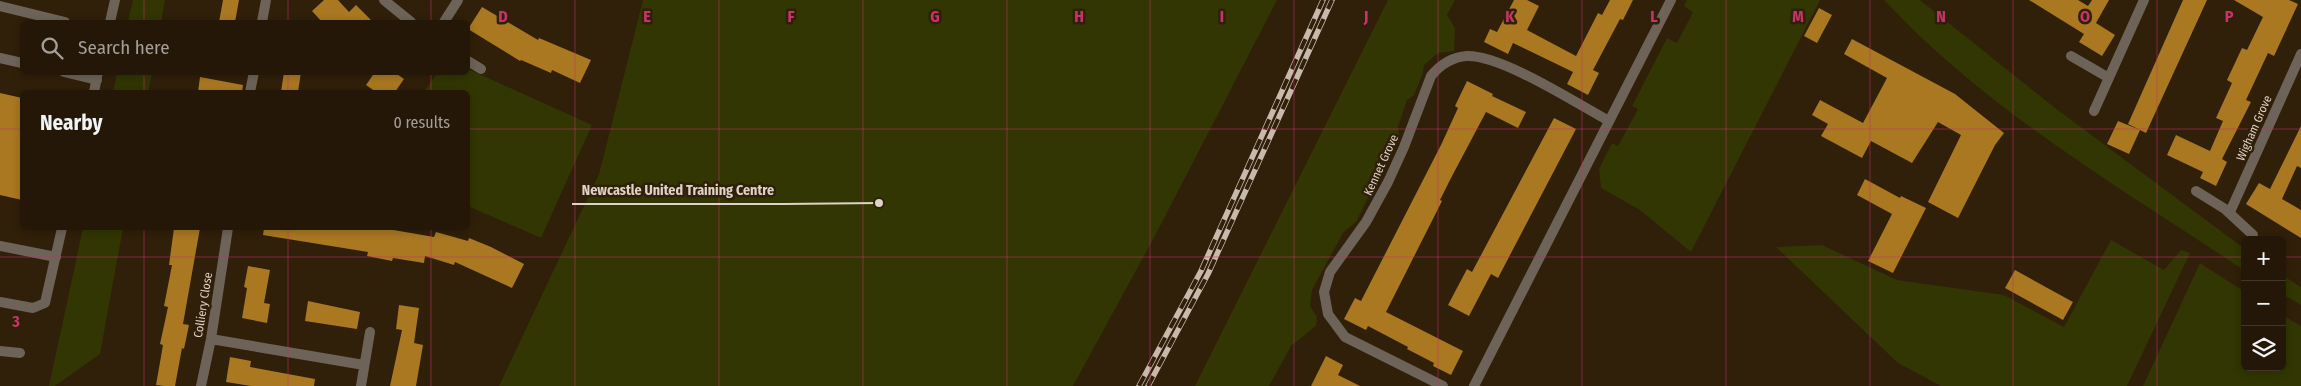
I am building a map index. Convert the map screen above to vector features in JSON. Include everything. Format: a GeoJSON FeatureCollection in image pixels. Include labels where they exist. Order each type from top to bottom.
{"type":"FeatureCollection","features":[{"type":"Feature","properties":{"kind":"street"},"geometry":{"type":"LineString","coordinates":[[110,20],[115,0]]}},
{"type":"Feature","properties":{"kind":"street"},"geometry":{"type":"LineString","coordinates":[[262,20],[266,0]]}},
{"type":"Feature","properties":{"kind":"street"},"geometry":{"type":"LineString","coordinates":[[384,0],[409,20]]}},
{"type":"Feature","properties":{"kind":"street"},"geometry":{"type":"LineString","coordinates":[[445,20],[458,0]]}},
{"type":"Feature","properties":{"kind":"street"},"geometry":{"type":"LineString","coordinates":[[1474,386],[1671,0]]}},
{"type":"Feature","properties":{"kind":"street"},"geometry":{"type":"LineString","coordinates":[[2094,111],[2144,0]]}},
{"type":"Feature","properties":{"kind":"street"},"geometry":{"type":"LineString","coordinates":[[0,6],[57,20]]}},
{"type":"Feature","properties":{"kind":"street","name":"Wigham Grove"},"geometry":{"type":"LineString","coordinates":[[2230,212],[2301,54]]}},
{"type":"Feature","properties":{"kind":"street","name":"Kennet Grove"},"geometry":{"type":"LineString","coordinates":[[1443,386],[1345,337],[1328,314],[1324,292],[1330,272],[1366,222],[1388,182],[1404,147],[1426,84],[1431,76],[1437,68],[1456,58],[1466,56],[1491,59],[1609,121]]}},
{"type":"Feature","properties":{"kind":"street"},"geometry":{"type":"LineString","coordinates":[[2071,56],[2109,78]]}},
{"type":"Feature","properties":{"kind":"street"},"geometry":{"type":"LineString","coordinates":[[0,58],[20,63]]}},
{"type":"Feature","properties":{"kind":"street"},"geometry":{"type":"LineString","coordinates":[[470,62],[481,69]]}},
{"type":"Feature","properties":{"kind":"street"},"geometry":{"type":"LineString","coordinates":[[250,90],[253,75]]}},
{"type":"Feature","properties":{"kind":"street"},"geometry":{"type":"LineString","coordinates":[[94,90],[97,76]]}},
{"type":"Feature","properties":{"kind":"street"},"geometry":{"type":"LineString","coordinates":[[2196,191],[2230,212],[2253,235]]}},
{"type":"Feature","properties":{"kind":"street"},"geometry":{"type":"LineString","coordinates":[[0,302],[19,307],[33,308],[45,304],[62,230]]}},
{"type":"Feature","properties":{"kind":"street","name":"Colliery Close"},"geometry":{"type":"LineString","coordinates":[[201,386],[228,230]]}},
{"type":"Feature","properties":{"kind":"street"},"geometry":{"type":"LineString","coordinates":[[0,246],[56,257]]}},
{"type":"Feature","properties":{"kind":"street"},"geometry":{"type":"LineString","coordinates":[[360,386],[370,332]]}},
{"type":"Feature","properties":{"kind":"street"},"geometry":{"type":"LineString","coordinates":[[210,339],[364,365]]}},
{"type":"Feature","properties":{"kind":"street"},"geometry":{"type":"LineString","coordinates":[[0,351],[20,354]]}},
{"type":"Feature","properties":{"kind":"green space"},"geometry":{"type":"Polygon","coordinates":[[[133,0],[165,0],[161,20],[128,20],[133,0]]]}},
{"type":"Feature","properties":{"kind":"green space"},"geometry":{"type":"Polygon","coordinates":[[[643,0],[1277,0],[1157,232],[1073,386],[499,386],[599,174],[643,0]]]}},
{"type":"Feature","properties":{"kind":"green space"},"geometry":{"type":"Polygon","coordinates":[[[1388,0],[1455,0],[1447,15],[1455,28],[1454,51],[1438,53],[1424,65],[1423,73],[1414,95],[1407,100],[1398,127],[1399,135],[1356,222],[1343,233],[1312,290],[1310,306],[1317,317],[1316,326],[1291,346],[1269,386],[1195,386],[1388,0]]]}},
{"type":"Feature","properties":{"kind":"green space"},"geometry":{"type":"Polygon","coordinates":[[[1687,0],[1820,0],[1691,252],[1640,210],[1601,188],[1599,169],[1612,143],[1618,146],[1638,109],[1632,106],[1667,38],[1677,43],[1693,12],[1684,6],[1687,0]]]}},
{"type":"Feature","properties":{"kind":"green space"},"geometry":{"type":"Polygon","coordinates":[[[1884,0],[1920,0],[2055,108],[2241,246],[2241,268],[2056,146],[1966,77],[1924,40],[1884,0]]]}},
{"type":"Feature","properties":{"kind":"green space"},"geometry":{"type":"Polygon","coordinates":[[[470,70],[592,125],[541,238],[470,207],[470,90],[425,90],[436,75],[470,75],[470,70]]]}},
{"type":"Feature","properties":{"kind":"green space"},"geometry":{"type":"Polygon","coordinates":[[[117,75],[152,75],[148,90],[113,90],[117,75]]]}},
{"type":"Feature","properties":{"kind":"green space"},"geometry":{"type":"Polygon","coordinates":[[[83,230],[123,230],[100,354],[55,386],[49,386],[83,230]]]}},
{"type":"Feature","properties":{"kind":"green space"},"geometry":{"type":"Polygon","coordinates":[[[2111,240],[2164,270],[2181,250],[2190,253],[2127,386],[1941,386],[1898,363],[1776,247],[1822,245],[1897,280],[2004,295],[2064,327],[2111,240]]]}},
{"type":"Feature","properties":{"kind":"green space"},"geometry":{"type":"Polygon","coordinates":[[[2200,263],[2241,289],[2241,371],[2286,371],[2286,317],[2301,326],[2301,386],[2143,386],[2200,263]]]}},
{"type":"Feature","properties":{"kind":"green space"},"geometry":{"type":"Polygon","coordinates":[[[2286,278],[2301,287],[2301,305],[2286,296],[2286,278]]]}},
{"type":"Feature","properties":{"kind":"building"},"geometry":{"type":"Polygon","coordinates":[[[223,0],[239,0],[235,20],[219,20],[223,0]]]}},
{"type":"Feature","properties":{"kind":"building"},"geometry":{"type":"Polygon","coordinates":[[[324,0],[338,0],[349,12],[356,5],[371,20],[320,20],[312,11],[324,0]]]}},
{"type":"Feature","properties":{"kind":"building"},"geometry":{"type":"Polygon","coordinates":[[[1514,0],[1527,0],[1539,6],[1527,30],[1576,56],[1598,13],[1602,15],[1610,0],[1633,0],[1623,20],[1620,19],[1593,70],[1599,73],[1588,95],[1567,84],[1573,72],[1513,43],[1508,54],[1484,42],[1490,29],[1497,32],[1514,0]]]}},
{"type":"Feature","properties":{"kind":"building"},"geometry":{"type":"Polygon","coordinates":[[[2029,0],[2078,0],[2088,6],[2092,0],[2109,0],[2096,23],[2115,35],[2102,56],[2079,42],[2084,34],[2029,0]]]}},
{"type":"Feature","properties":{"kind":"building"},"geometry":{"type":"Polygon","coordinates":[[[2183,0],[2207,0],[2146,133],[2128,124],[2183,0]]]}},
{"type":"Feature","properties":{"kind":"building"},"geometry":{"type":"Polygon","coordinates":[[[2234,0],[2289,0],[2298,4],[2274,56],[2268,53],[2246,100],[2251,102],[2222,159],[2227,162],[2216,186],[2200,178],[2203,172],[2167,155],[2176,135],[2210,151],[2223,121],[2216,118],[2232,83],[2227,80],[2242,48],[2247,50],[2263,17],[2234,0]]]}},
{"type":"Feature","properties":{"kind":"building"},"geometry":{"type":"Polygon","coordinates":[[[482,7],[538,40],[539,38],[591,60],[580,83],[552,70],[551,73],[520,61],[470,30],[470,26],[482,7]]]}},
{"type":"Feature","properties":{"kind":"building"},"geometry":{"type":"Polygon","coordinates":[[[1819,8],[1832,15],[1817,43],[1804,36],[1819,8]]]}},
{"type":"Feature","properties":{"kind":"building"},"geometry":{"type":"Polygon","coordinates":[[[1852,39],[1955,94],[2004,133],[1995,145],[1958,218],[1928,202],[1961,135],[1938,122],[1912,163],[1871,141],[1862,158],[1821,136],[1828,124],[1812,115],[1820,100],[1863,123],[1887,78],[1844,54],[1852,39]]]}},
{"type":"Feature","properties":{"kind":"building"},"geometry":{"type":"Polygon","coordinates":[[[284,75],[301,75],[298,90],[281,90],[284,75]]]}},
{"type":"Feature","properties":{"kind":"building"},"geometry":{"type":"Polygon","coordinates":[[[373,75],[398,75],[404,79],[396,90],[373,90],[366,85],[373,75]]]}},
{"type":"Feature","properties":{"kind":"building"},"geometry":{"type":"Polygon","coordinates":[[[200,77],[243,85],[242,90],[198,90],[200,77]]]}},
{"type":"Feature","properties":{"kind":"building"},"geometry":{"type":"Polygon","coordinates":[[[1467,81],[1493,94],[1492,96],[1526,112],[1518,128],[1486,112],[1440,200],[1442,201],[1386,312],[1463,351],[1451,375],[1433,366],[1434,363],[1407,349],[1408,347],[1368,326],[1366,330],[1344,319],[1355,298],[1361,301],[1441,145],[1458,108],[1455,106],[1467,81]]]}},
{"type":"Feature","properties":{"kind":"building"},"geometry":{"type":"Polygon","coordinates":[[[0,93],[20,98],[20,200],[0,195],[0,93]]]}},
{"type":"Feature","properties":{"kind":"building"},"geometry":{"type":"Polygon","coordinates":[[[1554,118],[1576,129],[1498,278],[1491,274],[1469,316],[1448,305],[1467,269],[1472,272],[1554,118]]]}},
{"type":"Feature","properties":{"kind":"building"},"geometry":{"type":"Polygon","coordinates":[[[2118,121],[2140,130],[2129,154],[2107,144],[2118,121]]]}},
{"type":"Feature","properties":{"kind":"building"},"geometry":{"type":"Polygon","coordinates":[[[2301,126],[2301,168],[2297,166],[2282,199],[2301,210],[2301,238],[2246,204],[2259,183],[2270,189],[2301,126]]]}},
{"type":"Feature","properties":{"kind":"building"},"geometry":{"type":"Polygon","coordinates":[[[1865,179],[1900,198],[1901,196],[1926,208],[1893,273],[1868,261],[1892,214],[1857,195],[1865,179]]]}},
{"type":"Feature","properties":{"kind":"building"},"geometry":{"type":"Polygon","coordinates":[[[174,230],[200,230],[183,324],[189,325],[184,349],[182,348],[175,386],[156,385],[163,345],[160,344],[168,307],[164,306],[172,265],[169,265],[174,230]]]}},
{"type":"Feature","properties":{"kind":"building"},"geometry":{"type":"Polygon","coordinates":[[[264,230],[394,230],[434,237],[436,232],[468,241],[469,238],[524,264],[512,288],[455,262],[454,265],[425,256],[424,263],[393,258],[392,261],[367,256],[368,252],[263,235],[264,230]]]}},
{"type":"Feature","properties":{"kind":"building"},"geometry":{"type":"Polygon","coordinates":[[[248,266],[270,270],[264,303],[270,304],[267,323],[242,318],[247,288],[244,287],[248,266]]]}},
{"type":"Feature","properties":{"kind":"building"},"geometry":{"type":"Polygon","coordinates":[[[2015,270],[2073,302],[2063,320],[2005,288],[2015,270]]]}},
{"type":"Feature","properties":{"kind":"building"},"geometry":{"type":"Polygon","coordinates":[[[308,301],[360,312],[357,329],[305,321],[308,301]]]}},
{"type":"Feature","properties":{"kind":"building"},"geometry":{"type":"Polygon","coordinates":[[[399,305],[419,308],[414,343],[423,345],[416,386],[390,386],[402,330],[396,329],[399,305]]]}},
{"type":"Feature","properties":{"kind":"building"},"geometry":{"type":"Polygon","coordinates":[[[1326,356],[1343,365],[1338,375],[1360,386],[1311,386],[1326,356]]]}},
{"type":"Feature","properties":{"kind":"building"},"geometry":{"type":"Polygon","coordinates":[[[230,357],[251,361],[250,367],[315,379],[314,386],[251,386],[226,382],[230,357]]]}},
{"type":"Feature","properties":{"kind":"railway"},"geometry":{"type":"LineString","coordinates":[[1139,386],[1201,271],[1323,0]]}},
{"type":"Feature","properties":{"kind":"railway"},"geometry":{"type":"LineString","coordinates":[[1148,386],[1208,274],[1332,0]]}},
{"type":"Feature","properties":{"kind":"place","name":"Newcastle United Training Centre"},"geometry":{"type":"Point","coordinates":[879,203]}}]}
